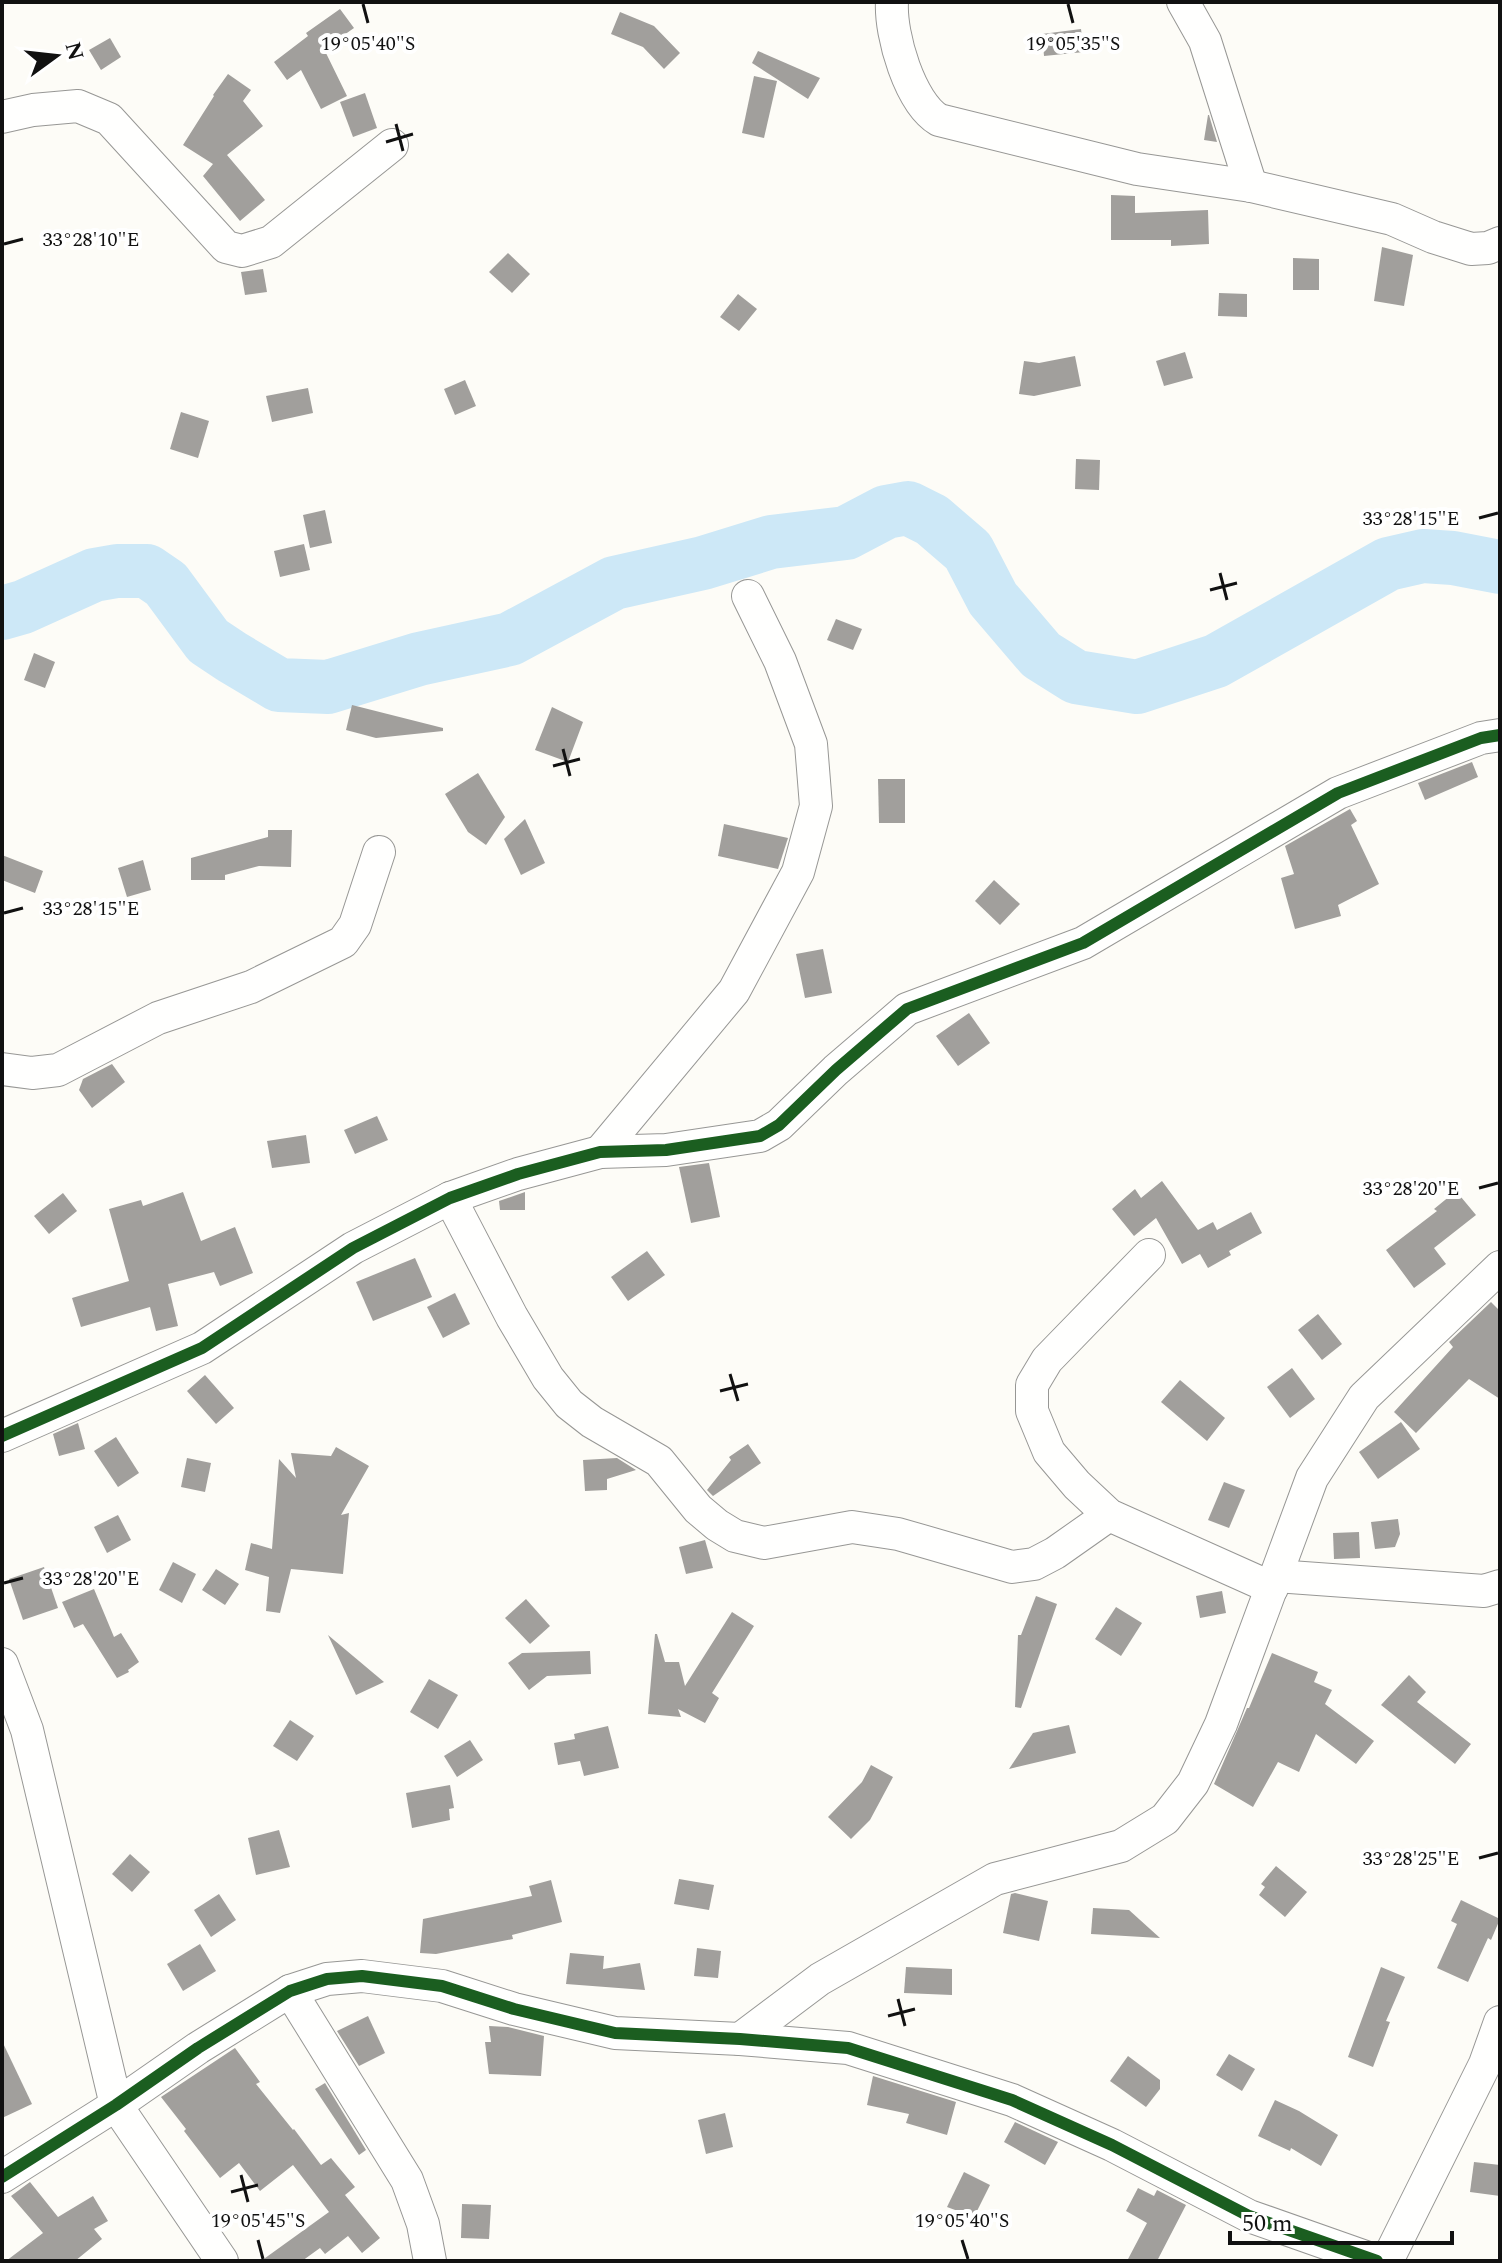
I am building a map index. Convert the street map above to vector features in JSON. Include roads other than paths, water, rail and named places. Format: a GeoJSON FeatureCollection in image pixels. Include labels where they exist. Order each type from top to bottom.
{"type":"FeatureCollection","features":[{"type":"Feature","properties":{"kind":"street"},"geometry":{"type":"LineString","coordinates":[[892,2],[897,51],[926,110],[939,120],[1137,169],[1251,186],[1392,219],[1454,246],[1488,248],[1500,243]]}},
{"type":"Feature","properties":{"kind":"street"},"geometry":{"type":"LineString","coordinates":[[1183,2],[1205,41],[1251,186]]}},
{"type":"Feature","properties":{"kind":"street"},"geometry":{"type":"LineString","coordinates":[[2,117],[33,110],[78,106],[109,119],[226,247],[242,251],[271,242],[392,145]]}},
{"type":"Feature","properties":{"kind":"street"},"geometry":{"type":"LineString","coordinates":[[600,1152],[734,991],[798,872],[813,819],[816,806],[811,744],[780,661],[748,596]]}},
{"type":"Feature","properties":{"kind":"street"},"geometry":{"type":"LineString","coordinates":[[2,1436],[202,1348],[353,1248],[450,1198],[518,1174],[600,1152],[666,1150],[760,1136],[779,1125],[836,1070],[907,1009],[1083,943],[1338,793],[1481,738],[1500,735]]}},
{"type":"Feature","properties":{"kind":"street"},"geometry":{"type":"LineString","coordinates":[[2,1069],[32,1073],[58,1070],[158,1018],[251,987],[343,942],[355,925],[379,852]]}},
{"type":"Feature","properties":{"kind":"street"},"geometry":{"type":"LineString","coordinates":[[450,1198],[512,1317],[548,1378],[569,1404],[592,1422],[659,1461],[698,1509],[735,1536],[764,1543],[852,1527],[898,1534],[1012,1567],[1034,1564],[1055,1553],[1109,1515]]}},
{"type":"Feature","properties":{"kind":"street"},"geometry":{"type":"LineString","coordinates":[[1149,1255],[1047,1360],[1032,1385],[1032,1411],[1049,1452],[1077,1485],[1109,1515],[1274,1582],[1495,1594]]}},
{"type":"Feature","properties":{"kind":"street"},"geometry":{"type":"LineString","coordinates":[[740,2039],[820,1979],[995,1879],[1121,1846],[1165,1819],[1193,1783],[1221,1724],[1312,1478],[1364,1397],[1500,1267]]}},
{"type":"Feature","properties":{"kind":"street"},"geometry":{"type":"LineString","coordinates":[[2,1664],[27,1730],[116,2105],[222,2261]]}},
{"type":"Feature","properties":{"kind":"street"},"geometry":{"type":"LineString","coordinates":[[2,2177],[290,1991],[327,1979],[362,1976],[442,1986],[514,2009],[615,2033],[848,2048],[1012,2100],[1112,2145],[1249,2216],[1377,2261]]}},
{"type":"Feature","properties":{"kind":"street"},"geometry":{"type":"LineString","coordinates":[[290,1991],[407,2180],[423,2224],[430,2261]]}},
{"type":"Feature","properties":{"kind":"street"},"geometry":{"type":"LineString","coordinates":[[1387,2261],[1485,2064],[1500,2022]]}},
{"type":"Feature","properties":{"kind":"waterway"},"geometry":{"type":"LineString","coordinates":[[2,613],[23,607],[94,575],[147,571],[166,584],[208,641],[232,657],[279,685],[328,687],[419,659],[510,639],[614,583],[703,563],[771,542],[846,533],[886,512],[908,508],[932,520],[968,551],[993,599],[1041,655],[1076,677],[1137,687],[1216,661],[1388,564],[1423,556],[1500,567]]}}]}
